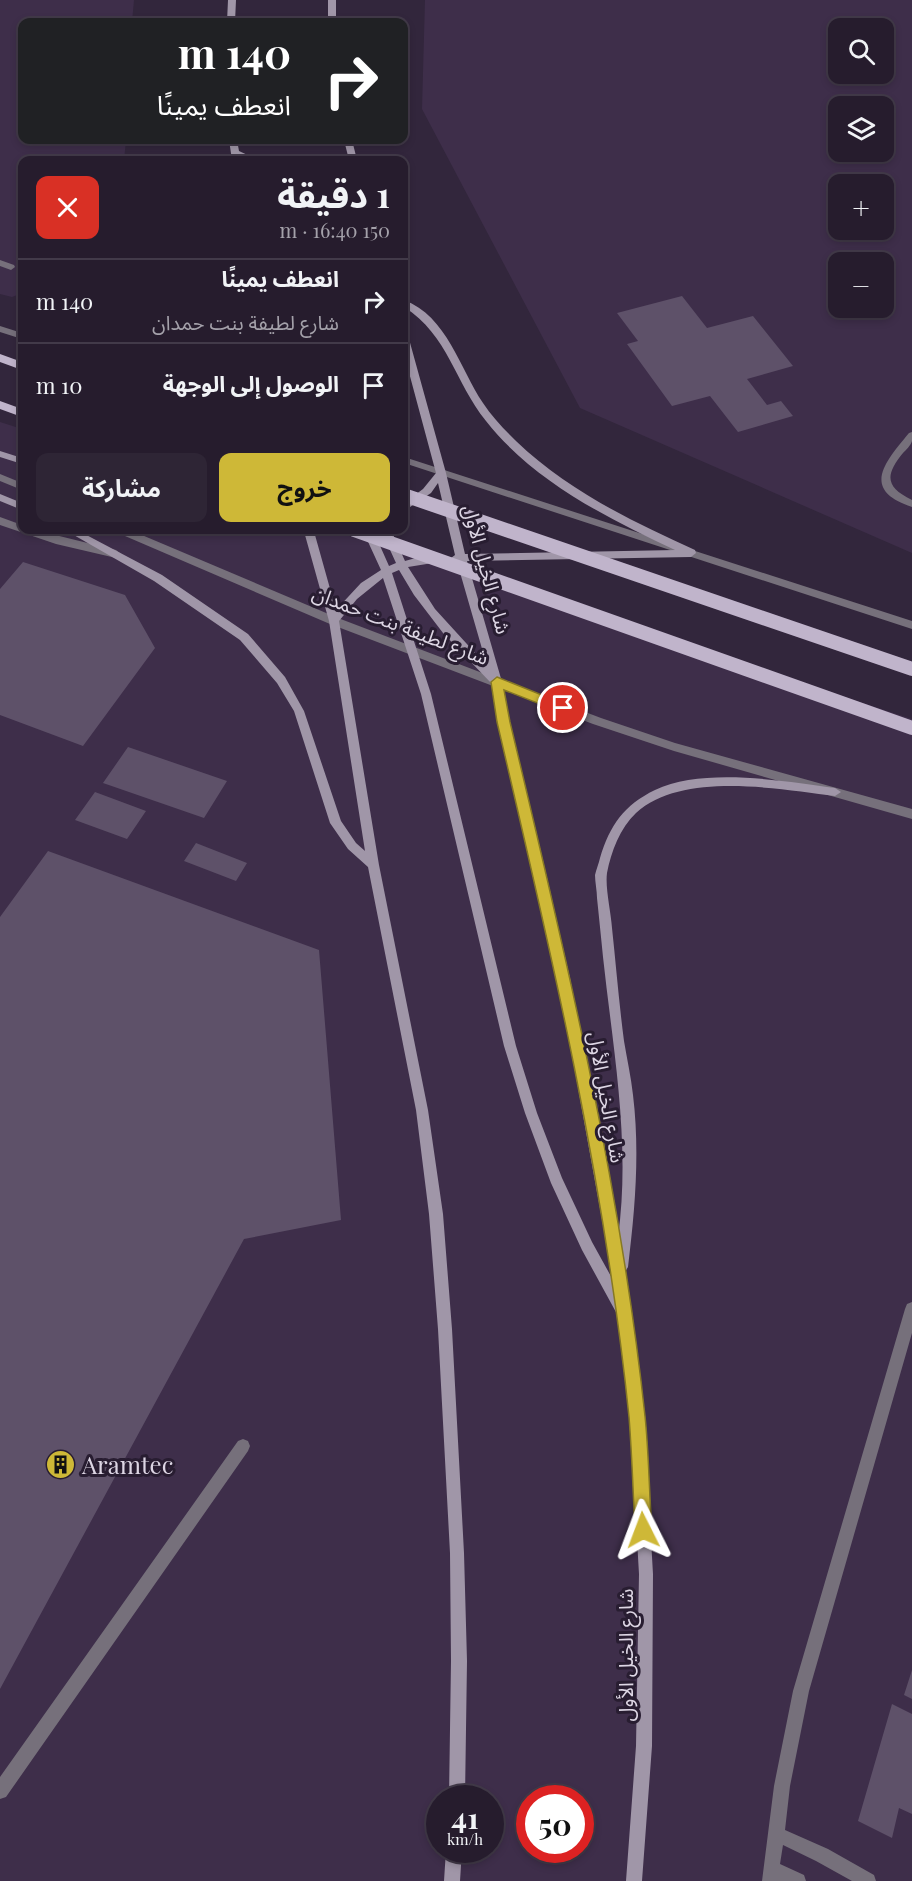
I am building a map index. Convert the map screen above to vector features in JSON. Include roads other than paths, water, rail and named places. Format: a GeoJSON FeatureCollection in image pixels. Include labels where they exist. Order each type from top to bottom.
{"type":"FeatureCollection","features":[{"type":"Feature","properties":{"kind":"main road"},"geometry":{"type":"LineString","coordinates":[[231,18],[232,0]]}},
{"type":"Feature","properties":{"kind":"main road"},"geometry":{"type":"LineString","coordinates":[[332,0],[332,18]]}},
{"type":"Feature","properties":{"kind":"main road"},"geometry":{"type":"LineString","coordinates":[[408,306],[426,318],[439,331],[473,394],[490,420],[543,471],[575,495],[691,553]]}},
{"type":"Feature","properties":{"kind":"main road","name":"شارع الخيل الأول"},"geometry":{"type":"LineString","coordinates":[[408,353],[441,473],[461,558],[497,682],[503,722],[564,978],[625,1316],[637,1418],[646,1574],[644,1746],[634,1881]]}},
{"type":"Feature","properties":{"kind":"main road"},"geometry":{"type":"LineString","coordinates":[[0,358],[18,365]]}},
{"type":"Feature","properties":{"kind":"main road"},"geometry":{"type":"LineString","coordinates":[[0,405],[18,412]]}},
{"type":"Feature","properties":{"kind":"main road"},"geometry":{"type":"LineString","coordinates":[[0,454],[18,460]]}},
{"type":"Feature","properties":{"kind":"main road"},"geometry":{"type":"LineString","coordinates":[[408,505],[427,491],[441,473]]}},
{"type":"Feature","properties":{"kind":"main road"},"geometry":{"type":"LineString","coordinates":[[408,496],[912,669]]}},
{"type":"Feature","properties":{"kind":"main road"},"geometry":{"type":"LineString","coordinates":[[0,497],[18,505]]}},
{"type":"Feature","properties":{"kind":"main road"},"geometry":{"type":"LineString","coordinates":[[78,534],[158,578],[244,637],[281,680],[302,720],[336,823],[352,846],[373,865]]}},
{"type":"Feature","properties":{"kind":"main road"},"geometry":{"type":"LineString","coordinates":[[311,534],[334,621],[373,865],[422,1110],[437,1226],[457,1553],[459,1661],[457,1785]]}},
{"type":"Feature","properties":{"kind":"main road"},"geometry":{"type":"LineString","coordinates":[[365,534],[912,728]]}},
{"type":"Feature","properties":{"kind":"main road"},"geometry":{"type":"LineString","coordinates":[[370,534],[386,572],[426,694],[510,1046],[531,1113],[556,1179],[587,1246],[625,1316]]}},
{"type":"Feature","properties":{"kind":"main road"},"geometry":{"type":"LineString","coordinates":[[388,534],[419,596],[467,654],[497,682]]}},
{"type":"Feature","properties":{"kind":"main road"},"geometry":{"type":"LineString","coordinates":[[334,621],[346,601],[364,584],[402,565],[431,559],[691,553]]}},
{"type":"Feature","properties":{"kind":"main road"},"geometry":{"type":"LineString","coordinates":[[619,1277],[628,1215],[630,1154],[627,1096],[618,1041],[601,875],[603,855],[610,839],[633,811],[667,791],[687,784],[732,780],[836,792]]}},
{"type":"Feature","properties":{"kind":"main road"},"geometry":{"type":"LineString","coordinates":[[452,1881],[453,1863]]}},
{"type":"Feature","properties":{"kind":"street"},"geometry":{"type":"LineString","coordinates":[[0,263],[10,267]]}},
{"type":"Feature","properties":{"kind":"street"},"geometry":{"type":"LineString","coordinates":[[0,329],[18,335]]}},
{"type":"Feature","properties":{"kind":"street"},"geometry":{"type":"LineString","coordinates":[[912,435],[883,476],[885,486],[893,494],[912,504]]}},
{"type":"Feature","properties":{"kind":"street"},"geometry":{"type":"LineString","coordinates":[[408,461],[912,625]]}},
{"type":"Feature","properties":{"kind":"street"},"geometry":{"type":"LineString","coordinates":[[0,477],[18,485]]}},
{"type":"Feature","properties":{"kind":"street"},"geometry":{"type":"LineString","coordinates":[[0,521],[18,527]]}},
{"type":"Feature","properties":{"kind":"street"},"geometry":{"type":"LineString","coordinates":[[39,534],[118,555]]}},
{"type":"Feature","properties":{"kind":"street","name":"شارع لطيفة بنت حمدان"},"geometry":{"type":"LineString","coordinates":[[131,534],[334,621],[556,706],[674,747],[912,813]]}},
{"type":"Feature","properties":{"kind":"street"},"geometry":{"type":"LineString","coordinates":[[798,1881],[771,1875],[783,1786],[801,1691],[912,1309]]}},
{"type":"Feature","properties":{"kind":"street"},"geometry":{"type":"LineString","coordinates":[[0,1791],[243,1446]]}},
{"type":"Feature","properties":{"kind":"street"},"geometry":{"type":"LineString","coordinates":[[776,1834],[822,1855],[868,1881]]}},
{"type":"Feature","properties":{"kind":"place","name":"Aramtec"},"geometry":{"type":"Point","coordinates":[61,1464]}}]}
